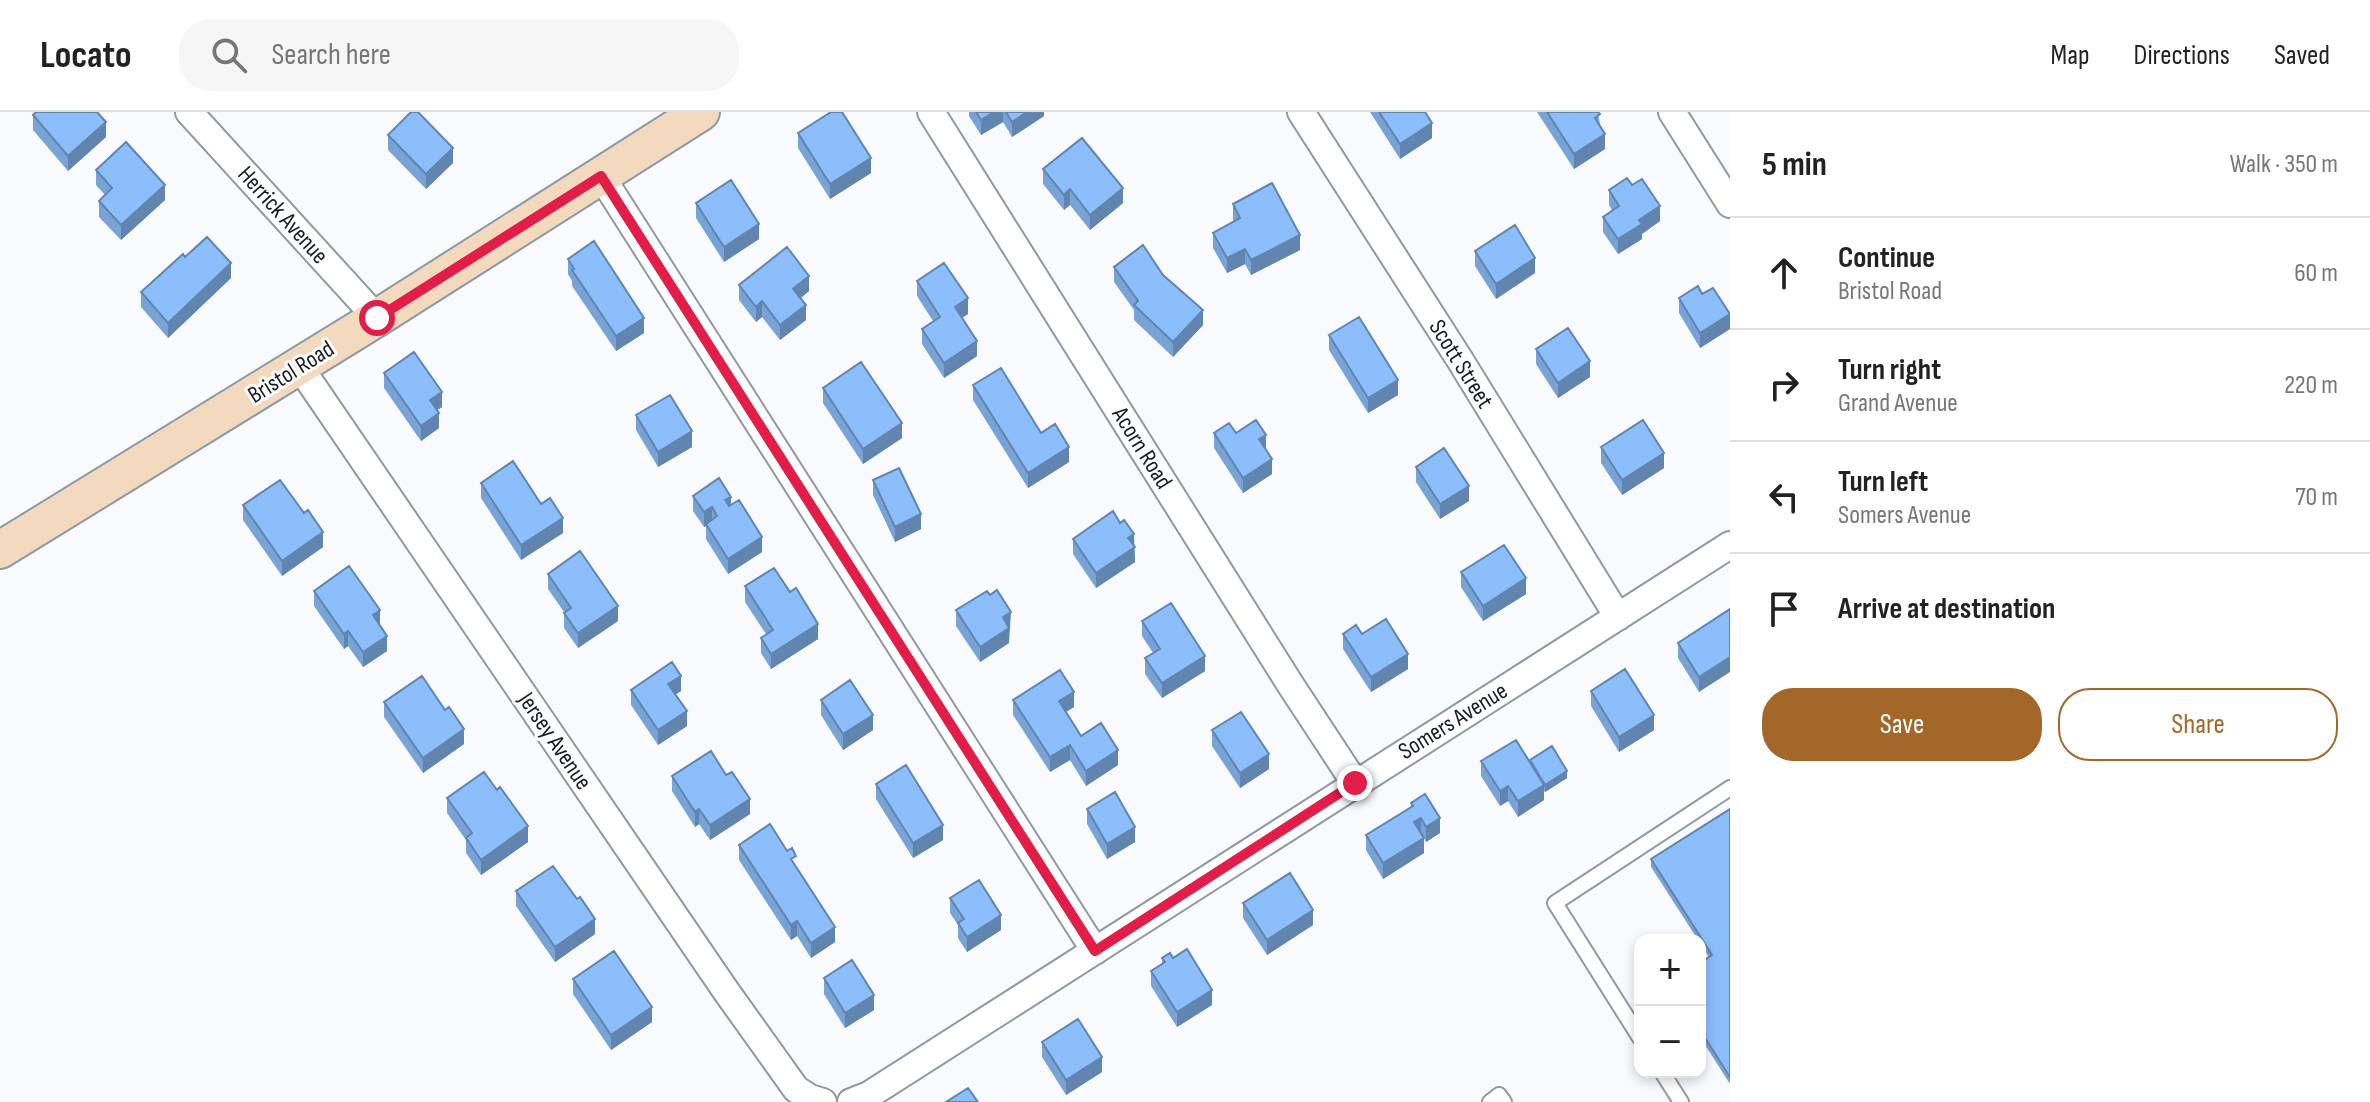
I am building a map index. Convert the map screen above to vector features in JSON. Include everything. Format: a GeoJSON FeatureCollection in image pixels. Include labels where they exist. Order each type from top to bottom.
{"type":"FeatureCollection","features":[{"type":"Feature","properties":{"kind":"main road","name":"Bristol Road"},"geometry":{"type":"LineString","coordinates":[[0,550],[377,318],[701,112]]}},
{"type":"Feature","properties":{"kind":"street","name":"Herrick Avenue"},"geometry":{"type":"LineString","coordinates":[[189,112],[377,318]]}},
{"type":"Feature","properties":{"kind":"street","name":"Acorn Road"},"geometry":{"type":"LineString","coordinates":[[931,112],[1281,671],[1355,783]]}},
{"type":"Feature","properties":{"kind":"street","name":"Scott Street"},"geometry":{"type":"LineString","coordinates":[[1301,112],[1460,360],[1618,617]]}},
{"type":"Feature","properties":{"kind":"street"},"geometry":{"type":"LineString","coordinates":[[1672,112],[1730,204]]}},
{"type":"Feature","properties":{"kind":"street"},"geometry":{"type":"LineString","coordinates":[[601,176],[1095,951]]}},
{"type":"Feature","properties":{"kind":"street","name":"Jersey Avenue"},"geometry":{"type":"LineString","coordinates":[[299,366],[735,1004],[796,1089],[823,1102]]}},
{"type":"Feature","properties":{"kind":"street","name":"Somers Avenue"},"geometry":{"type":"LineString","coordinates":[[851,1102],[869,1095],[1730,545]]}},
{"type":"Feature","properties":{"kind":"lane"},"geometry":{"type":"LineString","coordinates":[[1634,1028],[1555,903],[1730,788]]}},
{"type":"Feature","properties":{"kind":"lane"},"geometry":{"type":"LineString","coordinates":[[1666,1078],[1681,1102]]}},
{"type":"Feature","properties":{"kind":"lane"},"geometry":{"type":"LineString","coordinates":[[1490,1102],[1499,1095],[1504,1102]]}},
{"type":"Feature","properties":{"kind":"building"},"geometry":{"type":"Polygon","coordinates":[[[36,112],[97,112],[106,122],[68,156],[33,115],[36,112]]]}},
{"type":"Feature","properties":{"kind":"building"},"geometry":{"type":"Polygon","coordinates":[[[411,112],[418,112],[453,148],[426,174],[388,135],[411,112]]]}},
{"type":"Feature","properties":{"kind":"building"},"geometry":{"type":"Polygon","coordinates":[[[831,112],[842,112],[871,158],[830,184],[798,133],[831,112]]]}},
{"type":"Feature","properties":{"kind":"building"},"geometry":{"type":"Polygon","coordinates":[[[976,112],[994,112],[981,120],[976,112]]]}},
{"type":"Feature","properties":{"kind":"building"},"geometry":{"type":"Polygon","coordinates":[[[1006,112],[1027,112],[1012,122],[1006,112]]]}},
{"type":"Feature","properties":{"kind":"building"},"geometry":{"type":"Polygon","coordinates":[[[1379,112],[1425,112],[1432,123],[1400,144],[1379,112]]]}},
{"type":"Feature","properties":{"kind":"building"},"geometry":{"type":"Polygon","coordinates":[[[1547,112],[1598,112],[1600,114],[1595,118],[1605,134],[1574,154],[1547,112]]]}},
{"type":"Feature","properties":{"kind":"building"},"geometry":{"type":"Polygon","coordinates":[[[1082,138],[1123,188],[1090,215],[1070,189],[1064,195],[1043,169],[1082,138]]]}},
{"type":"Feature","properties":{"kind":"building"},"geometry":{"type":"Polygon","coordinates":[[[126,142],[165,185],[121,225],[99,201],[112,188],[96,170],[126,142]]]}},
{"type":"Feature","properties":{"kind":"building"},"geometry":{"type":"Polygon","coordinates":[[[1627,178],[1632,185],[1642,179],[1660,206],[1639,220],[1642,224],[1618,239],[1603,217],[1619,206],[1609,190],[1627,178]]]}},
{"type":"Feature","properties":{"kind":"building"},"geometry":{"type":"Polygon","coordinates":[[[731,180],[759,224],[724,247],[696,203],[731,180]]]}},
{"type":"Feature","properties":{"kind":"building"},"geometry":{"type":"Polygon","coordinates":[[[1272,183],[1300,235],[1251,260],[1245,249],[1227,258],[1213,233],[1240,218],[1233,204],[1272,183]]]}},
{"type":"Feature","properties":{"kind":"building"},"geometry":{"type":"Polygon","coordinates":[[[1515,225],[1535,258],[1496,284],[1475,251],[1515,225]]]}},
{"type":"Feature","properties":{"kind":"building"},"geometry":{"type":"Polygon","coordinates":[[[207,237],[231,263],[168,323],[141,292],[207,237]]]}},
{"type":"Feature","properties":{"kind":"building"},"geometry":{"type":"Polygon","coordinates":[[[594,241],[644,318],[616,336],[572,270],[568,259],[594,241]]]}},
{"type":"Feature","properties":{"kind":"building"},"geometry":{"type":"Polygon","coordinates":[[[1143,245],[1163,275],[1203,310],[1173,342],[1134,305],[1138,301],[1114,267],[1143,245]]]}},
{"type":"Feature","properties":{"kind":"building"},"geometry":{"type":"Polygon","coordinates":[[[787,247],[809,276],[793,289],[806,305],[780,325],[762,301],[756,307],[739,285],[787,247]]]}},
{"type":"Feature","properties":{"kind":"building"},"geometry":{"type":"Polygon","coordinates":[[[944,263],[968,298],[955,307],[977,341],[944,363],[922,329],[940,317],[917,281],[944,263]]]}},
{"type":"Feature","properties":{"kind":"building"},"geometry":{"type":"Polygon","coordinates":[[[1698,286],[1702,294],[1713,288],[1730,314],[1700,333],[1679,298],[1698,286]]]}},
{"type":"Feature","properties":{"kind":"building"},"geometry":{"type":"Polygon","coordinates":[[[1359,317],[1398,380],[1368,398],[1329,335],[1359,317]]]}},
{"type":"Feature","properties":{"kind":"building"},"geometry":{"type":"Polygon","coordinates":[[[1568,328],[1590,361],[1558,383],[1536,349],[1568,328]]]}},
{"type":"Feature","properties":{"kind":"building"},"geometry":{"type":"Polygon","coordinates":[[[414,352],[442,392],[430,400],[439,413],[421,426],[384,373],[414,352]]]}},
{"type":"Feature","properties":{"kind":"building"},"geometry":{"type":"Polygon","coordinates":[[[861,362],[902,423],[863,449],[823,388],[861,362]]]}},
{"type":"Feature","properties":{"kind":"building"},"geometry":{"type":"Polygon","coordinates":[[[1001,368],[1041,433],[1055,424],[1069,447],[1028,473],[973,385],[1001,368]]]}},
{"type":"Feature","properties":{"kind":"building"},"geometry":{"type":"Polygon","coordinates":[[[670,395],[692,431],[658,452],[636,415],[670,395]]]}},
{"type":"Feature","properties":{"kind":"building"},"geometry":{"type":"Polygon","coordinates":[[[1256,420],[1266,435],[1259,439],[1272,459],[1243,478],[1214,433],[1229,423],[1236,433],[1256,420]]]}},
{"type":"Feature","properties":{"kind":"building"},"geometry":{"type":"Polygon","coordinates":[[[1643,420],[1664,453],[1622,480],[1601,447],[1643,420]]]}},
{"type":"Feature","properties":{"kind":"building"},"geometry":{"type":"Polygon","coordinates":[[[1444,448],[1469,486],[1440,504],[1416,467],[1444,448]]]}},
{"type":"Feature","properties":{"kind":"building"},"geometry":{"type":"Polygon","coordinates":[[[513,461],[541,504],[550,498],[563,518],[521,545],[481,483],[513,461]]]}},
{"type":"Feature","properties":{"kind":"building"},"geometry":{"type":"Polygon","coordinates":[[[899,468],[921,514],[895,527],[873,480],[899,468]]]}},
{"type":"Feature","properties":{"kind":"building"},"geometry":{"type":"Polygon","coordinates":[[[719,478],[731,497],[725,500],[729,506],[739,500],[762,537],[728,559],[706,524],[717,516],[712,507],[704,512],[693,496],[719,478]]]}},
{"type":"Feature","properties":{"kind":"building"},"geometry":{"type":"Polygon","coordinates":[[[280,480],[304,513],[308,510],[323,532],[282,561],[243,505],[280,480]]]}},
{"type":"Feature","properties":{"kind":"building"},"geometry":{"type":"Polygon","coordinates":[[[1113,511],[1120,523],[1124,520],[1134,534],[1128,538],[1135,547],[1096,573],[1073,539],[1113,511]]]}},
{"type":"Feature","properties":{"kind":"building"},"geometry":{"type":"Polygon","coordinates":[[[1504,545],[1526,578],[1483,606],[1461,572],[1504,545]]]}},
{"type":"Feature","properties":{"kind":"building"},"geometry":{"type":"Polygon","coordinates":[[[580,551],[618,606],[578,633],[564,613],[571,608],[548,574],[580,551]]]}},
{"type":"Feature","properties":{"kind":"building"},"geometry":{"type":"Polygon","coordinates":[[[349,566],[380,610],[373,615],[387,636],[363,652],[348,631],[344,634],[314,591],[349,566]]]}},
{"type":"Feature","properties":{"kind":"building"},"geometry":{"type":"Polygon","coordinates":[[[774,568],[790,592],[796,588],[818,624],[771,654],[761,638],[773,630],[745,586],[774,568]]]}},
{"type":"Feature","properties":{"kind":"building"},"geometry":{"type":"Polygon","coordinates":[[[997,590],[1011,612],[1003,617],[1009,628],[980,647],[956,610],[987,591],[990,595],[997,590]]]}},
{"type":"Feature","properties":{"kind":"building"},"geometry":{"type":"Polygon","coordinates":[[[1171,603],[1205,656],[1162,683],[1145,658],[1160,649],[1142,621],[1171,603]]]}},
{"type":"Feature","properties":{"kind":"building"},"geometry":{"type":"Polygon","coordinates":[[[1730,609],[1730,657],[1699,677],[1678,643],[1730,609]]]}},
{"type":"Feature","properties":{"kind":"building"},"geometry":{"type":"Polygon","coordinates":[[[1386,619],[1408,654],[1371,677],[1343,634],[1356,625],[1362,634],[1386,619]]]}},
{"type":"Feature","properties":{"kind":"building"},"geometry":{"type":"Polygon","coordinates":[[[672,662],[681,676],[668,684],[687,711],[658,730],[631,690],[672,662]]]}},
{"type":"Feature","properties":{"kind":"building"},"geometry":{"type":"Polygon","coordinates":[[[1625,669],[1654,715],[1619,737],[1591,691],[1625,669]]]}},
{"type":"Feature","properties":{"kind":"building"},"geometry":{"type":"Polygon","coordinates":[[[1060,670],[1074,692],[1059,701],[1081,736],[1101,723],[1118,750],[1086,771],[1070,745],[1050,757],[1013,700],[1060,670]]]}},
{"type":"Feature","properties":{"kind":"building"},"geometry":{"type":"Polygon","coordinates":[[[422,676],[445,710],[449,707],[464,729],[423,758],[384,702],[422,676]]]}},
{"type":"Feature","properties":{"kind":"building"},"geometry":{"type":"Polygon","coordinates":[[[850,680],[873,715],[843,734],[821,700],[850,680]]]}},
{"type":"Feature","properties":{"kind":"building"},"geometry":{"type":"Polygon","coordinates":[[[1241,712],[1269,754],[1240,773],[1212,730],[1241,712]]]}},
{"type":"Feature","properties":{"kind":"building"},"geometry":{"type":"Polygon","coordinates":[[[1516,740],[1544,785],[1518,801],[1508,786],[1500,791],[1481,761],[1516,740]]]}},
{"type":"Feature","properties":{"kind":"building"},"geometry":{"type":"Polygon","coordinates":[[[1552,746],[1567,771],[1545,785],[1530,760],[1552,746]]]}},
{"type":"Feature","properties":{"kind":"building"},"geometry":{"type":"Polygon","coordinates":[[[711,751],[726,775],[732,772],[750,799],[710,825],[699,809],[695,812],[672,776],[711,751]]]}},
{"type":"Feature","properties":{"kind":"building"},"geometry":{"type":"Polygon","coordinates":[[[906,765],[943,825],[913,843],[876,784],[906,765]]]}},
{"type":"Feature","properties":{"kind":"building"},"geometry":{"type":"Polygon","coordinates":[[[484,772],[497,790],[500,787],[528,826],[481,860],[466,838],[472,833],[447,798],[484,772]]]}},
{"type":"Feature","properties":{"kind":"building"},"geometry":{"type":"Polygon","coordinates":[[[1115,792],[1135,827],[1107,844],[1087,809],[1115,792]]]}},
{"type":"Feature","properties":{"kind":"building"},"geometry":{"type":"Polygon","coordinates":[[[1425,794],[1440,818],[1426,827],[1421,818],[1414,822],[1424,838],[1383,863],[1366,835],[1413,806],[1411,803],[1425,794]]]}},
{"type":"Feature","properties":{"kind":"building"},"geometry":{"type":"Polygon","coordinates":[[[1730,809],[1730,1077],[1706,1039],[1706,959],[1712,955],[1706,946],[1706,934],[1699,934],[1651,859],[1730,809]]]}},
{"type":"Feature","properties":{"kind":"building"},"geometry":{"type":"Polygon","coordinates":[[[770,824],[787,851],[792,848],[796,856],[791,859],[835,927],[811,943],[797,921],[791,925],[739,845],[770,824]]]}},
{"type":"Feature","properties":{"kind":"building"},"geometry":{"type":"Polygon","coordinates":[[[553,866],[595,919],[555,947],[516,891],[553,866]]]}},
{"type":"Feature","properties":{"kind":"building"},"geometry":{"type":"Polygon","coordinates":[[[1290,873],[1313,910],[1267,940],[1243,903],[1290,873]]]}},
{"type":"Feature","properties":{"kind":"building"},"geometry":{"type":"Polygon","coordinates":[[[979,880],[1001,915],[967,937],[958,923],[964,919],[950,898],[979,880]]]}},
{"type":"Feature","properties":{"kind":"building"},"geometry":{"type":"Polygon","coordinates":[[[1187,949],[1212,990],[1177,1012],[1151,971],[1165,962],[1162,958],[1170,953],[1173,958],[1187,949]]]}},
{"type":"Feature","properties":{"kind":"building"},"geometry":{"type":"Polygon","coordinates":[[[614,951],[652,1007],[611,1035],[573,979],[614,951]]]}},
{"type":"Feature","properties":{"kind":"building"},"geometry":{"type":"Polygon","coordinates":[[[852,960],[874,995],[845,1013],[824,978],[852,960]]]}},
{"type":"Feature","properties":{"kind":"building"},"geometry":{"type":"Polygon","coordinates":[[[1078,1019],[1102,1057],[1066,1080],[1042,1042],[1078,1019]]]}},
{"type":"Feature","properties":{"kind":"building"},"geometry":{"type":"Polygon","coordinates":[[[968,1088],[978,1102],[946,1102],[968,1088]]]}},
{"type":"Feature","properties":{"kind":"route"},"geometry":{"type":"LineString","coordinates":[[377,318],[601,176],[1095,951],[1355,783]]}}]}
